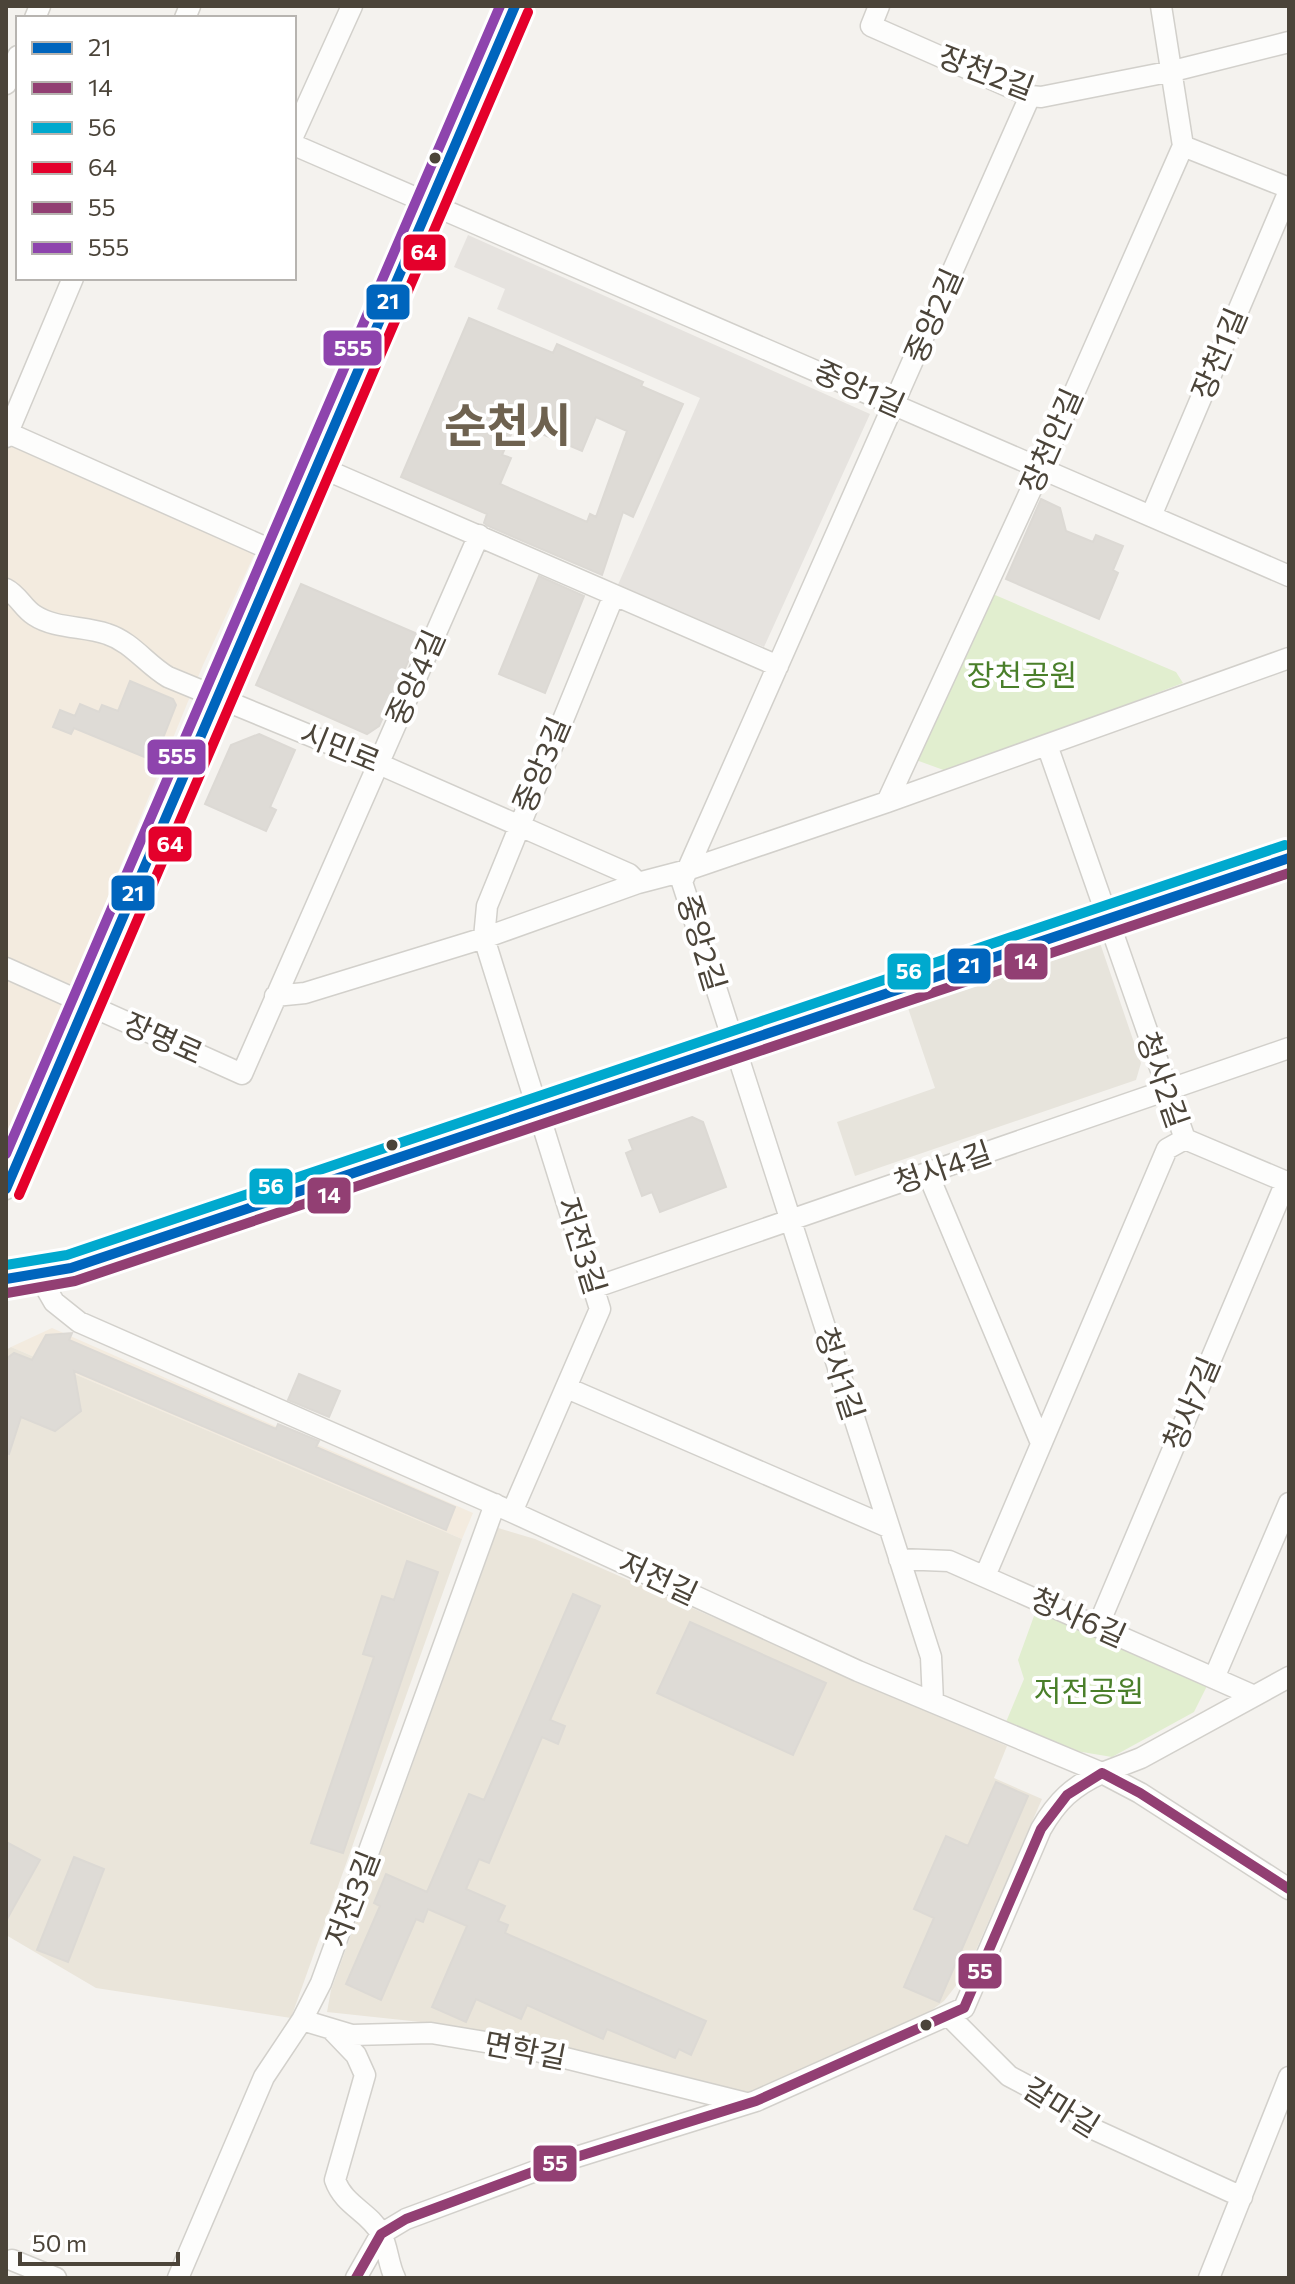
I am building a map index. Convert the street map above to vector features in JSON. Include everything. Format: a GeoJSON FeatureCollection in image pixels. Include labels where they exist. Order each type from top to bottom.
{"type":"FeatureCollection","features":[{"type":"Feature","properties":{"kind":"main road"},"geometry":{"type":"LineString","coordinates":[[6,1279],[39,1276],[733,1047],[1289,858]]}},
{"type":"Feature","properties":{"kind":"street"},"geometry":{"type":"LineString","coordinates":[[296,130],[352,6]]}},
{"type":"Feature","properties":{"kind":"street","name":"장명로"},"geometry":{"type":"LineString","coordinates":[[6,1189],[515,6]]}},
{"type":"Feature","properties":{"kind":"street","name":"장천2길"},"geometry":{"type":"LineString","coordinates":[[879,6],[871,26],[1030,96],[1054,96],[1289,42]]}},
{"type":"Feature","properties":{"kind":"street"},"geometry":{"type":"LineString","coordinates":[[1161,6],[1183,146]]}},
{"type":"Feature","properties":{"kind":"street"},"geometry":{"type":"LineString","coordinates":[[6,84],[16,61]]}},
{"type":"Feature","properties":{"kind":"street","name":"중앙2길"},"geometry":{"type":"LineString","coordinates":[[733,1047],[683,893],[684,871],[712,819],[1030,96]]}},
{"type":"Feature","properties":{"kind":"street","name":"중앙1길"},"geometry":{"type":"LineString","coordinates":[[296,146],[1151,516],[1287,570]]}},
{"type":"Feature","properties":{"kind":"street","name":"장천1길"},"geometry":{"type":"LineString","coordinates":[[1151,516],[1289,190],[1183,146]]}},
{"type":"Feature","properties":{"kind":"street","name":"장천안길"},"geometry":{"type":"LineString","coordinates":[[887,802],[1041,468],[1183,146]]}},
{"type":"Feature","properties":{"kind":"street"},"geometry":{"type":"LineString","coordinates":[[72,280],[7,434],[278,553]]}},
{"type":"Feature","properties":{"kind":"street"},"geometry":{"type":"LineString","coordinates":[[315,465],[778,666]]}},
{"type":"Feature","properties":{"kind":"street","name":"중앙4길"},"geometry":{"type":"LineString","coordinates":[[242,1074],[479,535]]}},
{"type":"Feature","properties":{"kind":"street","name":"시민로"},"geometry":{"type":"LineString","coordinates":[[6,589],[33,615],[56,624],[109,634],[133,648],[148,666],[168,677],[379,764],[629,874],[638,883]]}},
{"type":"Feature","properties":{"kind":"street","name":"중앙3길"},"geometry":{"type":"LineString","coordinates":[[537,1110],[484,938],[487,906],[517,825],[614,595]]}},
{"type":"Feature","properties":{"kind":"street"},"geometry":{"type":"LineString","coordinates":[[275,996],[305,993],[484,938],[638,883],[684,871],[887,802],[1289,658]]}},
{"type":"Feature","properties":{"kind":"street","name":"청사2길"},"geometry":{"type":"LineString","coordinates":[[985,1576],[1167,1149],[1185,1139],[1047,745]]}},
{"type":"Feature","properties":{"kind":"street"},"geometry":{"type":"LineString","coordinates":[[6,968],[85,1005]]}},
{"type":"Feature","properties":{"kind":"street","name":"장명로"},"geometry":{"type":"LineString","coordinates":[[85,1005],[242,1074]]}},
{"type":"Feature","properties":{"kind":"street","name":"청사1길"},"geometry":{"type":"LineString","coordinates":[[733,1047],[931,1657],[933,1702]]}},
{"type":"Feature","properties":{"kind":"street","name":"청사4길"},"geometry":{"type":"LineString","coordinates":[[596,1287],[1289,1048]]}},
{"type":"Feature","properties":{"kind":"street","name":"저전3길"},"geometry":{"type":"LineString","coordinates":[[178,2278],[264,2077],[302,2020],[353,1902],[504,1508],[567,1388],[600,1309],[596,1287],[537,1110]]}},
{"type":"Feature","properties":{"kind":"street"},"geometry":{"type":"LineString","coordinates":[[1185,1139],[1288,1182]]}},
{"type":"Feature","properties":{"kind":"street"},"geometry":{"type":"LineString","coordinates":[[928,1174],[1041,1443]]}},
{"type":"Feature","properties":{"kind":"street","name":"청사7길"},"geometry":{"type":"LineString","coordinates":[[1098,1626],[1288,1182]]}},
{"type":"Feature","properties":{"kind":"street","name":"저전길"},"geometry":{"type":"LineString","coordinates":[[39,1276],[54,1302],[79,1322],[504,1508],[933,1702],[1102,1773],[1140,1793],[1289,1889]]}},
{"type":"Feature","properties":{"kind":"street"},"geometry":{"type":"LineString","coordinates":[[567,1388],[888,1527]]}},
{"type":"Feature","properties":{"kind":"street"},"geometry":{"type":"LineString","coordinates":[[1214,1678],[1289,1503]]}},
{"type":"Feature","properties":{"kind":"street","name":"청사6길"},"geometry":{"type":"LineString","coordinates":[[899,1559],[949,1561],[1252,1695]]}},
{"type":"Feature","properties":{"kind":"street"},"geometry":{"type":"LineString","coordinates":[[356,2278],[381,2234],[406,2219],[557,2163],[746,2103],[964,2008],[1041,1829],[1057,1802],[1082,1782],[1141,1758],[1289,1677]]}},
{"type":"Feature","properties":{"kind":"street","name":"갈마길"},"geometry":{"type":"LineString","coordinates":[[949,2016],[1009,2076],[1075,2111],[1091,2128],[1242,2197]]}},
{"type":"Feature","properties":{"kind":"street","name":"면학길"},"geometry":{"type":"LineString","coordinates":[[302,2020],[352,2035],[431,2033],[533,2050],[746,2103]]}},
{"type":"Feature","properties":{"kind":"street"},"geometry":{"type":"LineString","coordinates":[[333,2031],[356,2055],[365,2075],[335,2180],[340,2196],[381,2234],[387,2262],[395,2278]]}},
{"type":"Feature","properties":{"kind":"street"},"geometry":{"type":"LineString","coordinates":[[1209,2278],[1289,2077]]}},
{"type":"Feature","properties":{"kind":"street"},"geometry":{"type":"LineString","coordinates":[[12,2260],[56,2278]]}},
{"type":"Feature","properties":{"kind":"shaded area"},"geometry":{"type":"Polygon","coordinates":[[[468,235],[870,414],[764,647],[617,587],[700,398],[497,309],[505,289],[454,267],[468,235]]]}},
{"type":"Feature","properties":{"kind":"shaded area"},"geometry":{"type":"Polygon","coordinates":[[[6,444],[255,553],[203,665],[6,1145],[6,444]]]}},
{"type":"Feature","properties":{"kind":"shaded area"},"geometry":{"type":"Polygon","coordinates":[[[1100,943],[1141,1063],[1136,1080],[855,1176],[837,1122],[935,1088],[908,1008],[1100,943]]]}},
{"type":"Feature","properties":{"kind":"shaded area"},"geometry":{"type":"Polygon","coordinates":[[[52,1328],[473,1513],[462,1539],[11,1347],[52,1328]]]}},
{"type":"Feature","properties":{"kind":"shaded area"},"geometry":{"type":"Polygon","coordinates":[[[11,1347],[462,1539],[291,2018],[96,1988],[6,1935],[6,1350],[11,1347]]]}},
{"type":"Feature","properties":{"kind":"shaded area"},"geometry":{"type":"Polygon","coordinates":[[[498,1528],[535,1539],[1007,1746],[994,1778],[1042,1799],[966,1973],[944,2001],[929,2012],[757,2090],[743,2092],[449,2025],[327,2012],[331,1990],[498,1528]]]}},
{"type":"Feature","properties":{"kind":"green space","name":"장천공원"},"geometry":{"type":"Polygon","coordinates":[[[988,592],[1176,672],[1183,683],[949,772],[916,760],[988,592]]]}},
{"type":"Feature","properties":{"kind":"green space","name":"저전공원"},"geometry":{"type":"Polygon","coordinates":[[[1038,1605],[1206,1681],[1206,1688],[1194,1712],[1112,1757],[1076,1751],[1006,1722],[1024,1679],[1018,1660],[1038,1605]]]}},
{"type":"Feature","properties":{"kind":"building"},"geometry":{"type":"Polygon","coordinates":[[[469,318],[553,353],[557,344],[643,382],[641,386],[683,404],[633,517],[623,512],[602,575],[488,526],[484,523],[487,514],[401,477],[469,318]],[[596,417],[582,451],[516,423],[502,455],[511,458],[500,484],[587,522],[590,514],[596,517],[627,431],[596,417]]]}},
{"type":"Feature","properties":{"kind":"building"},"geometry":{"type":"Polygon","coordinates":[[[1041,499],[1060,508],[1066,531],[1093,542],[1096,535],[1123,546],[1113,570],[1118,573],[1099,619],[1006,579],[1041,499]]]}},
{"type":"Feature","properties":{"kind":"building"},"geometry":{"type":"Polygon","coordinates":[[[539,576],[584,596],[545,693],[499,674],[539,576]]]}},
{"type":"Feature","properties":{"kind":"building"},"geometry":{"type":"Polygon","coordinates":[[[301,584],[420,635],[379,726],[367,734],[256,685],[301,584]]]}},
{"type":"Feature","properties":{"kind":"building"},"geometry":{"type":"Polygon","coordinates":[[[130,681],[173,699],[176,705],[154,761],[74,728],[71,734],[53,727],[60,710],[75,716],[80,704],[99,712],[102,705],[118,711],[130,681]]]}},
{"type":"Feature","properties":{"kind":"building"},"geometry":{"type":"Polygon","coordinates":[[[259,734],[295,750],[270,807],[276,810],[266,831],[205,804],[231,745],[259,734]]]}},
{"type":"Feature","properties":{"kind":"building"},"geometry":{"type":"Polygon","coordinates":[[[692,1117],[703,1122],[726,1187],[660,1212],[652,1192],[642,1196],[626,1153],[633,1150],[629,1140],[692,1117]]]}},
{"type":"Feature","properties":{"kind":"building"},"geometry":{"type":"Polygon","coordinates":[[[72,1333],[69,1340],[276,1429],[278,1424],[319,1441],[316,1447],[455,1507],[446,1530],[74,1371],[81,1411],[55,1431],[21,1417],[9,1454],[6,1453],[6,1359],[14,1353],[32,1360],[46,1335],[72,1333]]]}},
{"type":"Feature","properties":{"kind":"building"},"geometry":{"type":"Polygon","coordinates":[[[299,1374],[340,1391],[329,1417],[288,1400],[299,1374]]]}},
{"type":"Feature","properties":{"kind":"building"},"geometry":{"type":"Polygon","coordinates":[[[407,1561],[438,1572],[343,1853],[311,1843],[374,1657],[363,1654],[382,1596],[394,1600],[407,1561]]]}},
{"type":"Feature","properties":{"kind":"building"},"geometry":{"type":"Polygon","coordinates":[[[573,1594],[600,1606],[550,1720],[565,1726],[558,1744],[542,1737],[489,1863],[479,1859],[466,1889],[505,1906],[498,1921],[508,1925],[505,1933],[706,2021],[691,2055],[679,2049],[675,2058],[607,2029],[603,2039],[527,2005],[521,2019],[476,1999],[466,2022],[432,2007],[467,1926],[428,1909],[423,1922],[416,1919],[381,2000],[346,1984],[380,1906],[374,1903],[386,1874],[427,1892],[469,1794],[484,1800],[573,1594]]]}},
{"type":"Feature","properties":{"kind":"building"},"geometry":{"type":"Polygon","coordinates":[[[690,1622],[826,1683],[793,1755],[657,1693],[690,1622]]]}},
{"type":"Feature","properties":{"kind":"building"},"geometry":{"type":"Polygon","coordinates":[[[996,1782],[1028,1796],[939,2002],[904,1987],[934,1918],[914,1909],[946,1836],[968,1846],[996,1782]]]}},
{"type":"Feature","properties":{"kind":"building"},"geometry":{"type":"Polygon","coordinates":[[[6,1842],[40,1860],[6,1921],[6,1842]]]}},
{"type":"Feature","properties":{"kind":"building"},"geometry":{"type":"Polygon","coordinates":[[[74,1857],[104,1869],[68,1962],[37,1950],[74,1857]]]}},
{"type":"Feature","properties":{"kind":"transit line","name":"555"},"geometry":{"type":"LineString","coordinates":[[6,1154],[500,6]]}},
{"type":"Feature","properties":{"kind":"transit line","name":"21"},"geometry":{"type":"LineString","coordinates":[[6,1189],[515,6]]}},
{"type":"Feature","properties":{"kind":"transit line","name":"64"},"geometry":{"type":"LineString","coordinates":[[19,1195],[528,12]]}},
{"type":"Feature","properties":{"kind":"transit line","name":"56"},"geometry":{"type":"LineString","coordinates":[[6,1265],[67,1255],[1285,845]]}},
{"type":"Feature","properties":{"kind":"transit line","name":"21"},"geometry":{"type":"LineString","coordinates":[[6,1279],[71,1268],[1289,858]]}},
{"type":"Feature","properties":{"kind":"transit line","name":"14"},"geometry":{"type":"LineString","coordinates":[[7,1293],[75,1281],[1289,873]]}},
{"type":"Feature","properties":{"kind":"transit line","name":"55"},"geometry":{"type":"LineString","coordinates":[[1102,1773],[1140,1793],[1289,1889]]}},
{"type":"Feature","properties":{"kind":"transit line","name":"55"},"geometry":{"type":"LineString","coordinates":[[356,2278],[381,2234],[406,2219],[557,2163],[756,2101],[964,2008],[1041,1829],[1067,1795],[1102,1773]]}},
{"type":"Feature","properties":{"kind":"district","name":"순천시"},"geometry":{"type":"Point","coordinates":[508,426]}}]}
